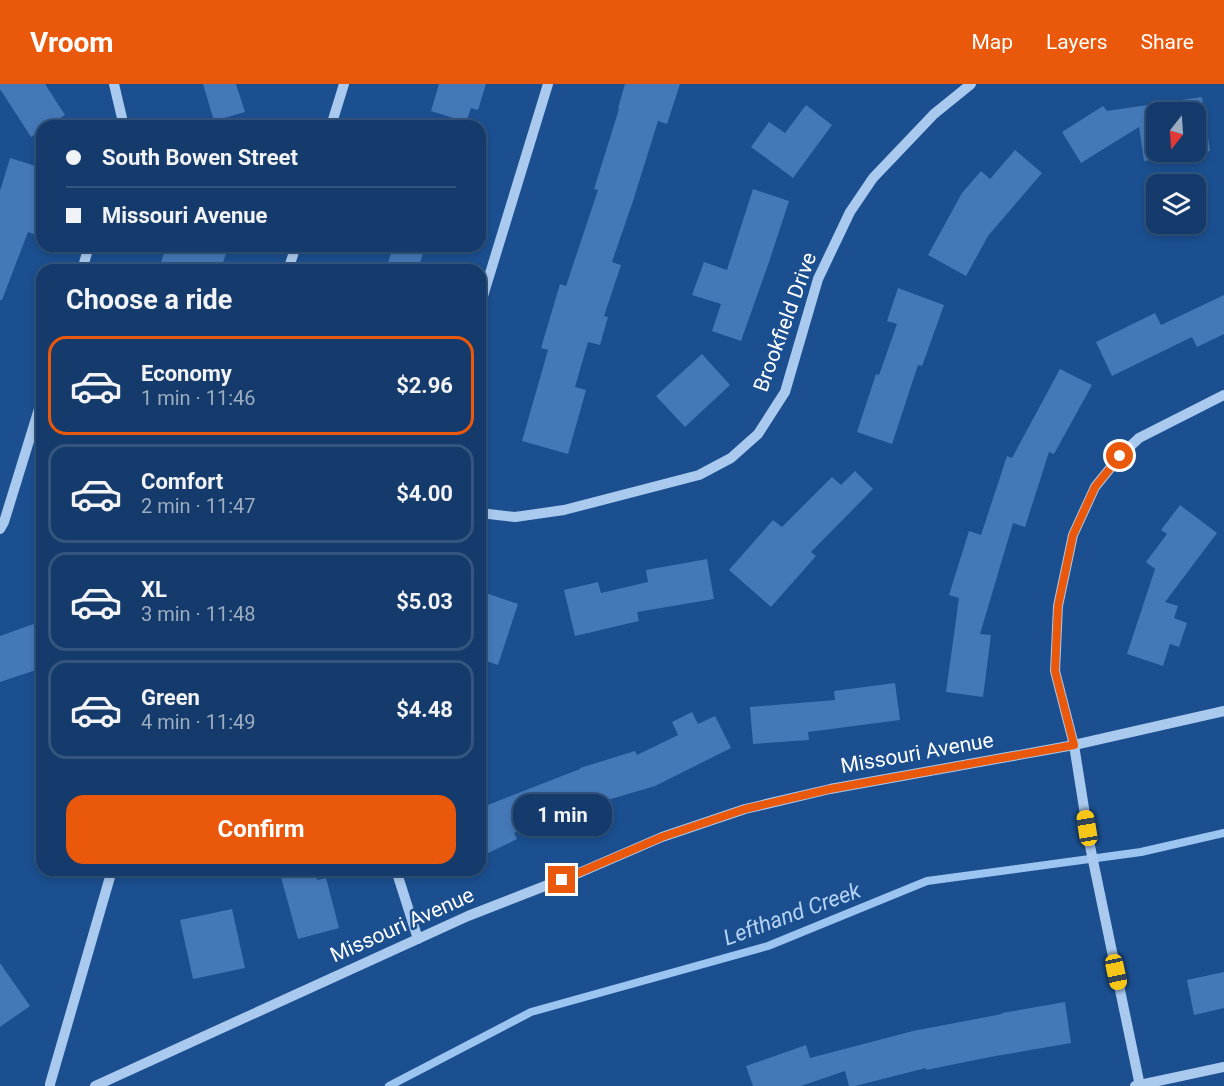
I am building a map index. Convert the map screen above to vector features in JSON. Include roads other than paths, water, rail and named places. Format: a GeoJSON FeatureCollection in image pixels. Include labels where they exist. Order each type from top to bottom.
{"type":"FeatureCollection","features":[{"type":"Feature","properties":{"kind":"street"},"geometry":{"type":"LineString","coordinates":[[114,84],[122,120]]}},
{"type":"Feature","properties":{"kind":"street"},"geometry":{"type":"LineString","coordinates":[[334,120],[344,84]]}},
{"type":"Feature","properties":{"kind":"street"},"geometry":{"type":"LineString","coordinates":[[486,286],[548,84]]}},
{"type":"Feature","properties":{"kind":"street","name":"Brookfield Drive"},"geometry":{"type":"LineString","coordinates":[[486,514],[515,517],[564,510],[699,475],[731,458],[758,434],[785,392],[818,279],[850,212],[873,178],[934,114],[971,84]]}},
{"type":"Feature","properties":{"kind":"street"},"geometry":{"type":"LineString","coordinates":[[1224,395],[1139,438],[1120,456],[1095,487],[1073,535],[1058,606],[1055,671],[1074,745],[1090,846],[1138,1086],[1224,1067]]}},
{"type":"Feature","properties":{"kind":"street"},"geometry":{"type":"LineString","coordinates":[[0,529],[36,418]]}},
{"type":"Feature","properties":{"kind":"street","name":"Missouri Avenue"},"geometry":{"type":"LineString","coordinates":[[95,1086],[468,916],[581,872],[662,837],[745,809],[830,789],[1074,745],[1224,711]]}},
{"type":"Feature","properties":{"kind":"street"},"geometry":{"type":"LineString","coordinates":[[50,1086],[110,876]]}},
{"type":"Feature","properties":{"kind":"street"},"geometry":{"type":"LineString","coordinates":[[398,876],[418,939]]}},
{"type":"Feature","properties":{"kind":"waterway","name":"Lefthand Creek"},"geometry":{"type":"LineString","coordinates":[[389,1086],[531,1012],[768,946],[927,881],[1141,852],[1224,833]]}}]}
